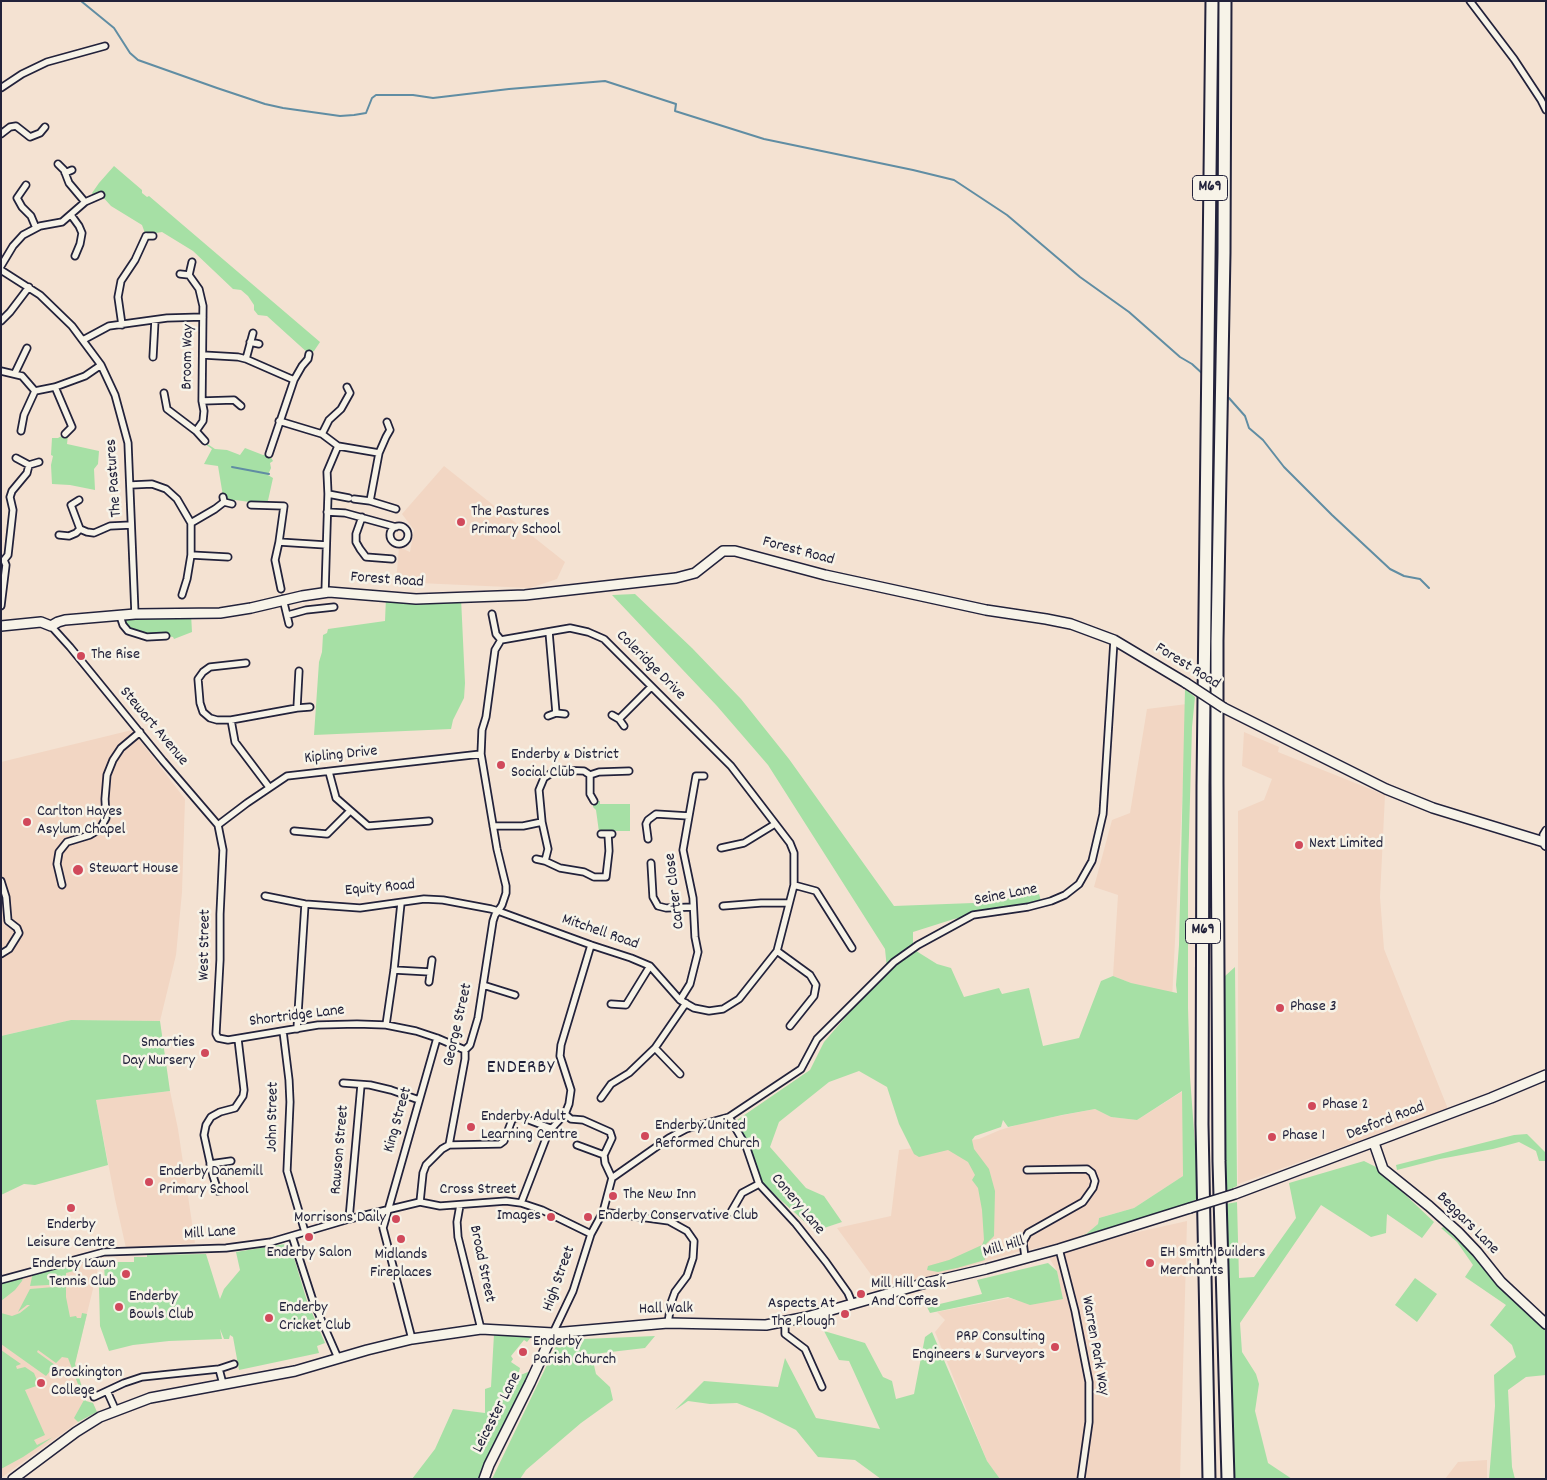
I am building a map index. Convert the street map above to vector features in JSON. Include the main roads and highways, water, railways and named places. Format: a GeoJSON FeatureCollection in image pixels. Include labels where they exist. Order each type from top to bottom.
{"type":"FeatureCollection","features":[{"type":"Feature","properties":{"kind":"highway","name":"M69"},"geometry":{"type":"LineString","coordinates":[[1209,1479],[1202,1124],[1203,786],[1212,1]]}},
{"type":"Feature","properties":{"kind":"highway","name":"M69"},"geometry":{"type":"LineString","coordinates":[[1225,1],[1224,253],[1217,650],[1217,792],[1219,1161],[1228,1479]]}},
{"type":"Feature","properties":{"kind":"waterway"},"geometry":{"type":"LineString","coordinates":[[81,1],[114,28],[130,53],[138,60],[265,104],[283,108],[340,116],[354,115],[366,113],[372,98],[376,95],[413,95],[433,98],[605,81],[676,104],[675,111],[764,139],[954,180],[1007,215],[1080,277],[1129,312],[1180,357],[1192,364],[1204,375]]}},
{"type":"Feature","properties":{"kind":"waterway"},"geometry":{"type":"LineString","coordinates":[[1229,398],[1245,416],[1249,428],[1263,440],[1284,467],[1332,515],[1390,569],[1404,576],[1420,579],[1429,588]]}},
{"type":"Feature","properties":{"kind":"waterway"},"geometry":{"type":"LineString","coordinates":[[232,467],[269,474]]}},
{"type":"Feature","properties":{"kind":"place","name":"The Pastures Primary School"},"geometry":{"type":"Point","coordinates":[461,522]}},
{"type":"Feature","properties":{"kind":"place","name":"The Rise"},"geometry":{"type":"Point","coordinates":[81,656]}},
{"type":"Feature","properties":{"kind":"place","name":"Enderby & District Social Club"},"geometry":{"type":"Point","coordinates":[501,765]}},
{"type":"Feature","properties":{"kind":"place","name":"Carlton Hayes Asylum Chapel"},"geometry":{"type":"Point","coordinates":[27,822]}},
{"type":"Feature","properties":{"kind":"place","name":"Next Limited"},"geometry":{"type":"Point","coordinates":[1299,845]}},
{"type":"Feature","properties":{"kind":"place","name":"Stewart House"},"geometry":{"type":"Point","coordinates":[78,870]}},
{"type":"Feature","properties":{"kind":"place","name":"Phase 3"},"geometry":{"type":"Point","coordinates":[1280,1008]}},
{"type":"Feature","properties":{"kind":"place","name":"Smarties Day Nursery"},"geometry":{"type":"Point","coordinates":[205,1053]}},
{"type":"Feature","properties":{"kind":"place","name":"Phase 2"},"geometry":{"type":"Point","coordinates":[1312,1106]}},
{"type":"Feature","properties":{"kind":"place","name":"Enderby Adult Learning Centre"},"geometry":{"type":"Point","coordinates":[471,1127]}},
{"type":"Feature","properties":{"kind":"place","name":"Enderby United Reformed Church"},"geometry":{"type":"Point","coordinates":[645,1136]}},
{"type":"Feature","properties":{"kind":"place","name":"Phase 1"},"geometry":{"type":"Point","coordinates":[1272,1137]}},
{"type":"Feature","properties":{"kind":"place","name":"Enderby Danemill Primary School"},"geometry":{"type":"Point","coordinates":[149,1182]}},
{"type":"Feature","properties":{"kind":"place","name":"The New Inn"},"geometry":{"type":"Point","coordinates":[613,1196]}},
{"type":"Feature","properties":{"kind":"place","name":"Enderby Leisure Centre"},"geometry":{"type":"Point","coordinates":[71,1208]}},
{"type":"Feature","properties":{"kind":"place","name":"Images"},"geometry":{"type":"Point","coordinates":[551,1217]}},
{"type":"Feature","properties":{"kind":"place","name":"Enderby Conservative Club"},"geometry":{"type":"Point","coordinates":[588,1217]}},
{"type":"Feature","properties":{"kind":"place","name":"Morrisons Daily"},"geometry":{"type":"Point","coordinates":[396,1219]}},
{"type":"Feature","properties":{"kind":"place","name":"Enderby Salon"},"geometry":{"type":"Point","coordinates":[309,1237]}},
{"type":"Feature","properties":{"kind":"place","name":"Midlands Fireplaces"},"geometry":{"type":"Point","coordinates":[401,1239]}},
{"type":"Feature","properties":{"kind":"place","name":"EH Smith Builders Merchants"},"geometry":{"type":"Point","coordinates":[1150,1263]}},
{"type":"Feature","properties":{"kind":"place","name":"Enderby Lawn Tennis Club"},"geometry":{"type":"Point","coordinates":[126,1274]}},
{"type":"Feature","properties":{"kind":"place","name":"Mill Hill Cask And Coffee"},"geometry":{"type":"Point","coordinates":[861,1294]}},
{"type":"Feature","properties":{"kind":"place","name":"Enderby Bowls Club"},"geometry":{"type":"Point","coordinates":[119,1307]}},
{"type":"Feature","properties":{"kind":"place","name":"Aspects At The Plough"},"geometry":{"type":"Point","coordinates":[845,1314]}},
{"type":"Feature","properties":{"kind":"place","name":"Enderby Cricket Club"},"geometry":{"type":"Point","coordinates":[269,1318]}},
{"type":"Feature","properties":{"kind":"place","name":"PRP Consulting Engineers & Surveyors"},"geometry":{"type":"Point","coordinates":[1055,1347]}},
{"type":"Feature","properties":{"kind":"place","name":"Enderby Parish Church"},"geometry":{"type":"Point","coordinates":[523,1352]}},
{"type":"Feature","properties":{"kind":"place","name":"Brockington College"},"geometry":{"type":"Point","coordinates":[41,1383]}},
{"type":"Feature","properties":{"kind":"district","name":"ENDERBY"},"geometry":{"type":"Point","coordinates":[521,1069]}}]}
